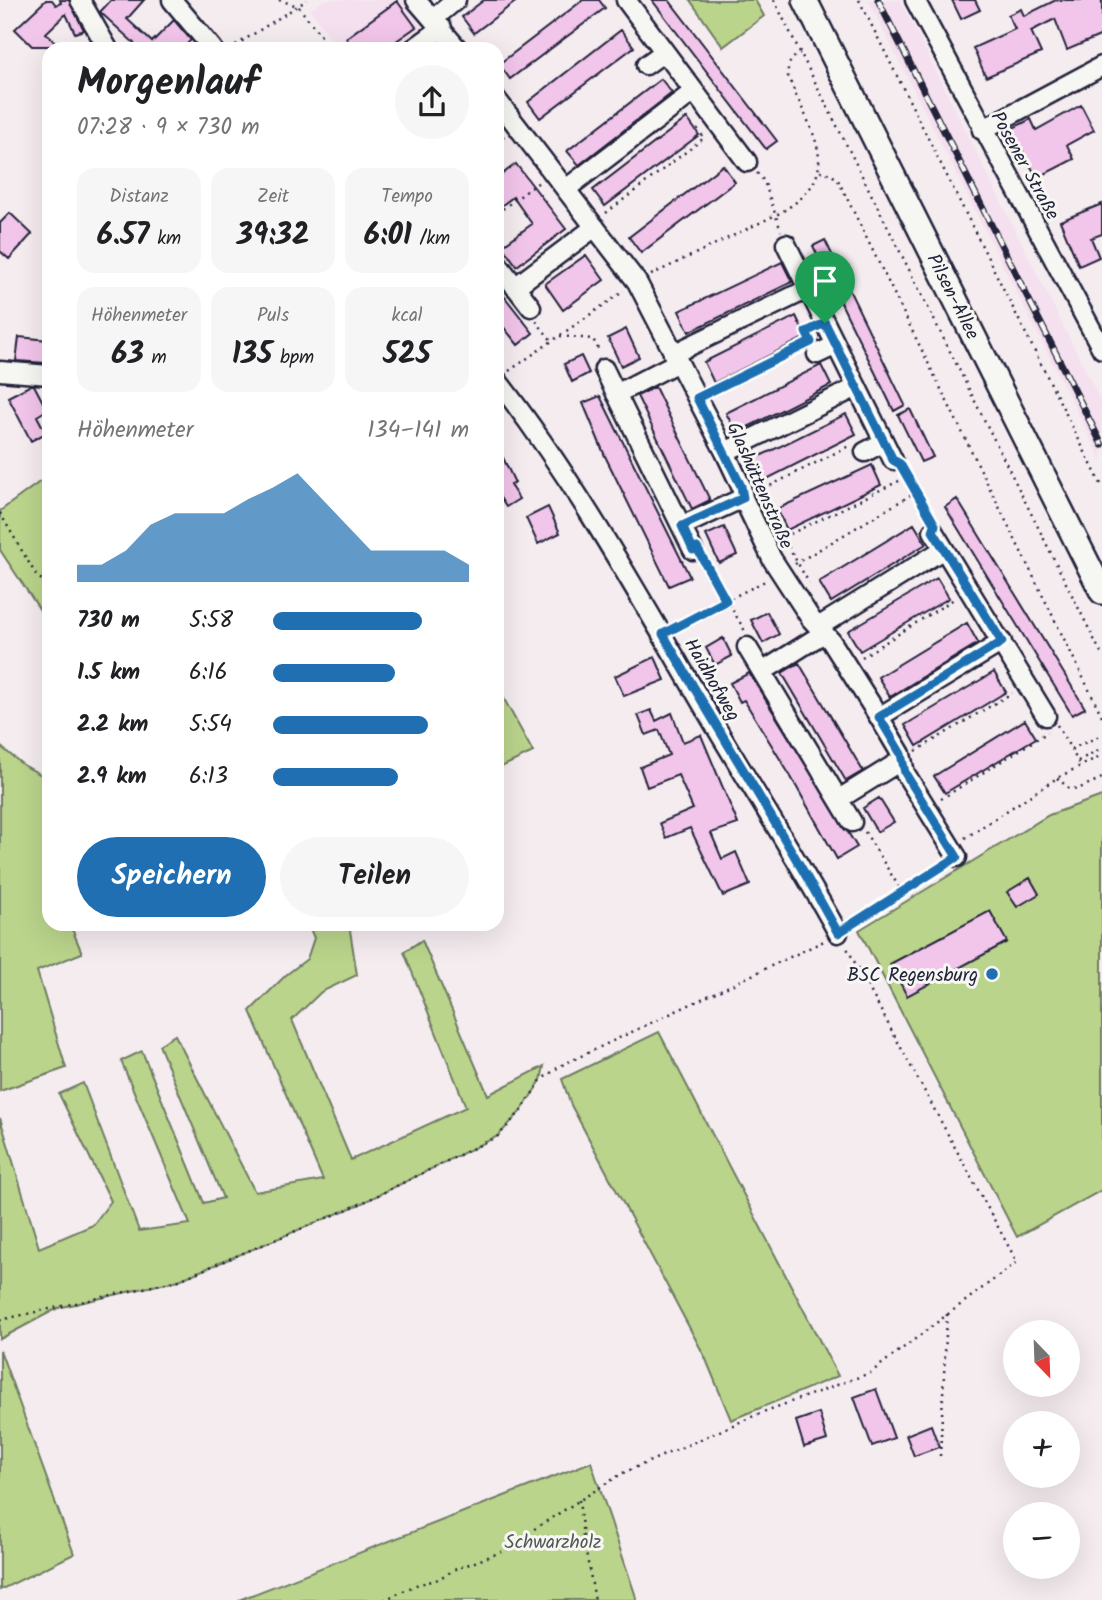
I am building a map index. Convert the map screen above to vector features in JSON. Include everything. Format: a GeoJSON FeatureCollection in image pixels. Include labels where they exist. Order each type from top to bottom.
{"type":"FeatureCollection","features":[{"type":"Feature","properties":{"kind":"main road","name":"Pilsen-Allee"},"geometry":{"type":"LineString","coordinates":[[805,0],[1102,592]]}},
{"type":"Feature","properties":{"kind":"street"},"geometry":{"type":"LineString","coordinates":[[80,0],[104,42]]}},
{"type":"Feature","properties":{"kind":"street"},"geometry":{"type":"LineString","coordinates":[[172,0],[208,42]]}},
{"type":"Feature","properties":{"kind":"street"},"geometry":{"type":"LineString","coordinates":[[416,0],[452,42]]}},
{"type":"Feature","properties":{"kind":"street"},"geometry":{"type":"LineString","coordinates":[[419,42],[456,0]]}},
{"type":"Feature","properties":{"kind":"street"},"geometry":{"type":"LineString","coordinates":[[626,0],[747,162]]}},
{"type":"Feature","properties":{"kind":"street","name":"Posener Straße"},"geometry":{"type":"LineString","coordinates":[[915,0],[982,130],[1102,349]]}},
{"type":"Feature","properties":{"kind":"street"},"geometry":{"type":"LineString","coordinates":[[646,65],[664,52]]}},
{"type":"Feature","properties":{"kind":"street"},"geometry":{"type":"LineString","coordinates":[[982,130],[1102,66]]}},
{"type":"Feature","properties":{"kind":"street"},"geometry":{"type":"LineString","coordinates":[[566,189],[693,92]]}},
{"type":"Feature","properties":{"kind":"street","name":"Glashüttenstraße"},"geometry":{"type":"LineString","coordinates":[[504,109],[636,282],[725,452],[741,486],[743,498],[780,573],[847,666],[879,717],[902,760],[905,773],[953,852]]}},
{"type":"Feature","properties":{"kind":"street"},"geometry":{"type":"LineString","coordinates":[[515,287],[593,225]]}},
{"type":"Feature","properties":{"kind":"street"},"geometry":{"type":"LineString","coordinates":[[786,244],[893,460]]}},
{"type":"Feature","properties":{"kind":"street"},"geometry":{"type":"LineString","coordinates":[[504,272],[531,306]]}},
{"type":"Feature","properties":{"kind":"street"},"geometry":{"type":"LineString","coordinates":[[616,394],[676,358],[808,289]]}},
{"type":"Feature","properties":{"kind":"street"},"geometry":{"type":"LineString","coordinates":[[817,354],[836,345]]}},
{"type":"Feature","properties":{"kind":"street"},"geometry":{"type":"LineString","coordinates":[[604,369],[693,550]]}},
{"type":"Feature","properties":{"kind":"street"},"geometry":{"type":"LineString","coordinates":[[0,371],[42,374]]}},
{"type":"Feature","properties":{"kind":"street"},"geometry":{"type":"LineString","coordinates":[[725,452],[857,387]]}},
{"type":"Feature","properties":{"kind":"street","name":"Haidhofweg"},"geometry":{"type":"LineString","coordinates":[[504,389],[535,430],[600,528],[726,745],[804,870],[838,933]]}},
{"type":"Feature","properties":{"kind":"street"},"geometry":{"type":"LineString","coordinates":[[863,446],[884,442]]}},
{"type":"Feature","properties":{"kind":"street"},"geometry":{"type":"LineString","coordinates":[[682,526],[743,498]]}},
{"type":"Feature","properties":{"kind":"street"},"geometry":{"type":"LineString","coordinates":[[933,531],[1046,716]]}},
{"type":"Feature","properties":{"kind":"street"},"geometry":{"type":"LineString","coordinates":[[762,672],[944,549]]}},
{"type":"Feature","properties":{"kind":"street"},"geometry":{"type":"LineString","coordinates":[[879,717],[1002,642]]}},
{"type":"Feature","properties":{"kind":"street"},"geometry":{"type":"LineString","coordinates":[[747,647],[852,822]]}},
{"type":"Feature","properties":{"kind":"street"},"geometry":{"type":"LineString","coordinates":[[839,799],[902,760]]}},
{"type":"Feature","properties":{"kind":"path"},"geometry":{"type":"LineString","coordinates":[[279,0],[298,6],[326,42]]}},
{"type":"Feature","properties":{"kind":"path"},"geometry":{"type":"LineString","coordinates":[[241,42],[307,0]]}},
{"type":"Feature","properties":{"kind":"path"},"geometry":{"type":"LineString","coordinates":[[774,0],[1102,655]]}},
{"type":"Feature","properties":{"kind":"path"},"geometry":{"type":"LineString","coordinates":[[859,0],[1102,486]]}},
{"type":"Feature","properties":{"kind":"path"},"geometry":{"type":"LineString","coordinates":[[776,215],[795,205],[811,190],[820,171],[813,136],[788,76],[787,67],[793,57],[800,53]]}},
{"type":"Feature","properties":{"kind":"path"},"geometry":{"type":"LineString","coordinates":[[593,225],[704,138],[697,128]]}},
{"type":"Feature","properties":{"kind":"path"},"geometry":{"type":"LineString","coordinates":[[747,162],[764,181],[786,244]]}},
{"type":"Feature","properties":{"kind":"path"},"geometry":{"type":"LineString","coordinates":[[820,171],[831,174],[838,180],[1102,716]]}},
{"type":"Feature","properties":{"kind":"path"},"geometry":{"type":"LineString","coordinates":[[504,209],[542,180]]}},
{"type":"Feature","properties":{"kind":"path"},"geometry":{"type":"LineString","coordinates":[[531,306],[527,310],[552,341]]}},
{"type":"Feature","properties":{"kind":"path"},"geometry":{"type":"LineString","coordinates":[[697,398],[811,342],[806,332],[825,323]]}},
{"type":"Feature","properties":{"kind":"path"},"geometry":{"type":"LineString","coordinates":[[559,335],[593,338],[605,363],[604,369]]}},
{"type":"Feature","properties":{"kind":"path"},"geometry":{"type":"LineString","coordinates":[[743,498],[863,446]]}},
{"type":"Feature","properties":{"kind":"path"},"geometry":{"type":"LineString","coordinates":[[893,460],[900,464],[935,525],[933,531]]}},
{"type":"Feature","properties":{"kind":"path"},"geometry":{"type":"LineString","coordinates":[[783,538],[907,477]]}},
{"type":"Feature","properties":{"kind":"path"},"geometry":{"type":"LineString","coordinates":[[663,634],[780,573],[916,492]]}},
{"type":"Feature","properties":{"kind":"path"},"geometry":{"type":"LineString","coordinates":[[0,513],[36,575],[42,580]]}},
{"type":"Feature","properties":{"kind":"path"},"geometry":{"type":"LineString","coordinates":[[771,515],[810,585]]}},
{"type":"Feature","properties":{"kind":"path"},"geometry":{"type":"LineString","coordinates":[[693,550],[697,548],[752,644],[747,647]]}},
{"type":"Feature","properties":{"kind":"path"},"geometry":{"type":"LineString","coordinates":[[847,666],[955,598]]}},
{"type":"Feature","properties":{"kind":"path"},"geometry":{"type":"LineString","coordinates":[[902,760],[1027,684]]}},
{"type":"Feature","properties":{"kind":"path"},"geometry":{"type":"LineString","coordinates":[[1046,716],[1050,714],[1081,766]]}},
{"type":"Feature","properties":{"kind":"path"},"geometry":{"type":"LineString","coordinates":[[1071,749],[1102,735]]}},
{"type":"Feature","properties":{"kind":"path"},"geometry":{"type":"LineString","coordinates":[[939,800],[1041,737]]}},
{"type":"Feature","properties":{"kind":"path"},"geometry":{"type":"LineString","coordinates":[[1078,761],[1102,748]]}},
{"type":"Feature","properties":{"kind":"path"},"geometry":{"type":"LineString","coordinates":[[0,1320],[179,1280],[360,1204],[498,1136],[522,1110],[541,1080],[560,1066],[838,933],[902,891],[1057,778],[1102,755]]}},
{"type":"Feature","properties":{"kind":"path"},"geometry":{"type":"LineString","coordinates":[[1057,778],[1070,789],[1080,788],[1102,778]]}},
{"type":"Feature","properties":{"kind":"path"},"geometry":{"type":"LineString","coordinates":[[852,822],[857,819],[902,891]]}},
{"type":"Feature","properties":{"kind":"path"},"geometry":{"type":"LineString","coordinates":[[384,1600],[512,1548],[523,1536],[623,1473],[763,1412],[870,1373],[1017,1262],[838,933]]}},
{"type":"Feature","properties":{"kind":"path"},"geometry":{"type":"LineString","coordinates":[[940,1456],[947,1314]]}},
{"type":"Feature","properties":{"kind":"path"},"geometry":{"type":"LineString","coordinates":[[579,1500],[595,1600]]}},
{"type":"Feature","properties":{"kind":"shaded area"},"geometry":{"type":"Polygon","coordinates":[[[324,0],[403,0],[423,27],[403,42],[334,42],[310,10],[324,0]]]}},
{"type":"Feature","properties":{"kind":"shaded area"},"geometry":{"type":"Polygon","coordinates":[[[868,0],[900,0],[1102,404],[1102,461],[868,0]]]}},
{"type":"Feature","properties":{"kind":"green space"},"geometry":{"type":"Polygon","coordinates":[[[690,0],[755,0],[764,16],[723,47],[690,0]]]}},
{"type":"Feature","properties":{"kind":"green space"},"geometry":{"type":"Polygon","coordinates":[[[42,480],[42,610],[0,550],[0,511],[42,480]]]}},
{"type":"Feature","properties":{"kind":"green space"},"geometry":{"type":"Polygon","coordinates":[[[504,699],[533,752],[504,766],[504,699]]]}},
{"type":"Feature","properties":{"kind":"green space"},"geometry":{"type":"Polygon","coordinates":[[[0,746],[23,765],[42,775],[42,931],[73,931],[82,953],[37,971],[66,1068],[0,1091],[0,746]]]}},
{"type":"Feature","properties":{"kind":"green space","name":"BSC Regensburg"},"geometry":{"type":"Polygon","coordinates":[[[1102,796],[1102,1190],[1017,1237],[859,930],[1049,815],[1102,796]]]}},
{"type":"Feature","properties":{"kind":"green space"},"geometry":{"type":"Polygon","coordinates":[[[311,931],[350,931],[357,975],[321,992],[292,1020],[351,1160],[466,1107],[404,952],[422,940],[488,1095],[544,1066],[541,1080],[522,1110],[498,1136],[360,1204],[179,1280],[58,1308],[0,1339],[0,1118],[39,1248],[93,1225],[111,1201],[59,1094],[83,1083],[139,1231],[190,1224],[121,1061],[142,1051],[204,1203],[223,1198],[159,1045],[175,1035],[255,1192],[323,1180],[250,1011],[286,975],[307,959],[314,938],[311,931]]]}},
{"type":"Feature","properties":{"kind":"green space"},"geometry":{"type":"Polygon","coordinates":[[[659,1032],[838,1376],[731,1420],[705,1357],[571,1105],[562,1079],[659,1032]]]}},
{"type":"Feature","properties":{"kind":"green space"},"geometry":{"type":"Polygon","coordinates":[[[0,1350],[74,1554],[0,1590],[0,1350]]]}},
{"type":"Feature","properties":{"kind":"green space","name":"Schwarzholz"},"geometry":{"type":"Polygon","coordinates":[[[591,1462],[637,1600],[239,1600],[591,1462]]]}},
{"type":"Feature","properties":{"kind":"building"},"geometry":{"type":"Polygon","coordinates":[[[46,0],[52,0],[56,5],[61,3],[60,0],[69,0],[84,30],[75,33],[66,14],[46,33],[54,42],[42,42],[42,46],[32,46],[15,29],[46,0]]]}},
{"type":"Feature","properties":{"kind":"building"},"geometry":{"type":"Polygon","coordinates":[[[111,0],[144,0],[127,19],[152,42],[133,42],[100,12],[111,0]]]}},
{"type":"Feature","properties":{"kind":"building"},"geometry":{"type":"Polygon","coordinates":[[[484,0],[518,0],[474,33],[462,17],[484,0]]]}},
{"type":"Feature","properties":{"kind":"building"},"geometry":{"type":"Polygon","coordinates":[[[583,0],[599,0],[605,8],[510,79],[504,71],[504,60],[583,0]]]}},
{"type":"Feature","properties":{"kind":"building"},"geometry":{"type":"Polygon","coordinates":[[[652,0],[669,0],[777,141],[766,149],[652,0]]]}},
{"type":"Feature","properties":{"kind":"building"},"geometry":{"type":"Polygon","coordinates":[[[952,0],[975,0],[980,10],[961,19],[952,0]]]}},
{"type":"Feature","properties":{"kind":"building"},"geometry":{"type":"Polygon","coordinates":[[[1056,0],[1102,0],[1102,35],[1067,50],[1055,19],[1031,31],[1041,53],[986,77],[973,48],[1015,29],[1008,15],[1021,9],[1024,16],[1056,0]]]}},
{"type":"Feature","properties":{"kind":"building"},"geometry":{"type":"Polygon","coordinates":[[[397,1],[416,27],[395,42],[349,42],[346,38],[397,1]]]}},
{"type":"Feature","properties":{"kind":"building"},"geometry":{"type":"Polygon","coordinates":[[[174,20],[191,40],[189,42],[152,42],[174,20]]]}},
{"type":"Feature","properties":{"kind":"building"},"geometry":{"type":"Polygon","coordinates":[[[621,30],[634,47],[540,118],[528,102],[621,30]]]}},
{"type":"Feature","properties":{"kind":"building"},"geometry":{"type":"Polygon","coordinates":[[[661,79],[672,93],[579,165],[567,151],[661,79]]]}},
{"type":"Feature","properties":{"kind":"building"},"geometry":{"type":"Polygon","coordinates":[[[1081,105],[1094,130],[1067,145],[1074,159],[1037,178],[1011,129],[1031,119],[1036,130],[1081,105]]]}},
{"type":"Feature","properties":{"kind":"building"},"geometry":{"type":"Polygon","coordinates":[[[687,118],[699,135],[605,206],[593,190],[687,118]]]}},
{"type":"Feature","properties":{"kind":"building"},"geometry":{"type":"Polygon","coordinates":[[[516,164],[566,229],[517,266],[504,249],[504,245],[532,224],[513,197],[504,204],[504,173],[516,164]]]}},
{"type":"Feature","properties":{"kind":"building"},"geometry":{"type":"Polygon","coordinates":[[[723,165],[735,182],[641,253],[629,237],[723,165]]]}},
{"type":"Feature","properties":{"kind":"building"},"geometry":{"type":"Polygon","coordinates":[[[1102,204],[1102,234],[1091,238],[1099,257],[1079,266],[1060,221],[1102,204]]]}},
{"type":"Feature","properties":{"kind":"building"},"geometry":{"type":"Polygon","coordinates":[[[10,213],[32,234],[9,259],[0,251],[0,223],[10,213]]]}},
{"type":"Feature","properties":{"kind":"building"},"geometry":{"type":"Polygon","coordinates":[[[825,240],[905,405],[894,411],[813,246],[825,240]]]}},
{"type":"Feature","properties":{"kind":"building"},"geometry":{"type":"Polygon","coordinates":[[[586,255],[604,280],[563,310],[545,284],[586,255]]]}},
{"type":"Feature","properties":{"kind":"building"},"geometry":{"type":"Polygon","coordinates":[[[782,262],[792,282],[689,332],[679,311],[782,262]]]}},
{"type":"Feature","properties":{"kind":"building"},"geometry":{"type":"Polygon","coordinates":[[[504,296],[533,333],[518,345],[504,328],[504,296]]]}},
{"type":"Feature","properties":{"kind":"building"},"geometry":{"type":"Polygon","coordinates":[[[796,316],[806,337],[714,383],[704,362],[796,316]]]}},
{"type":"Feature","properties":{"kind":"building"},"geometry":{"type":"Polygon","coordinates":[[[626,329],[639,357],[621,366],[608,338],[626,329]]]}},
{"type":"Feature","properties":{"kind":"building"},"geometry":{"type":"Polygon","coordinates":[[[19,337],[42,339],[42,363],[16,361],[19,337]]]}},
{"type":"Feature","properties":{"kind":"building"},"geometry":{"type":"Polygon","coordinates":[[[581,356],[589,373],[572,382],[564,364],[581,356]]]}},
{"type":"Feature","properties":{"kind":"building"},"geometry":{"type":"Polygon","coordinates":[[[821,365],[831,385],[736,433],[726,413],[821,365]]]}},
{"type":"Feature","properties":{"kind":"building"},"geometry":{"type":"Polygon","coordinates":[[[34,385],[42,400],[42,413],[37,416],[42,425],[42,435],[31,441],[8,397],[34,385]]]}},
{"type":"Feature","properties":{"kind":"building"},"geometry":{"type":"Polygon","coordinates":[[[655,387],[710,500],[692,509],[637,396],[655,387]]]}},
{"type":"Feature","properties":{"kind":"building"},"geometry":{"type":"Polygon","coordinates":[[[600,396],[690,577],[669,586],[605,456],[583,403],[600,396]]]}},
{"type":"Feature","properties":{"kind":"building"},"geometry":{"type":"Polygon","coordinates":[[[910,409],[933,457],[921,462],[898,415],[910,409]]]}},
{"type":"Feature","properties":{"kind":"building"},"geometry":{"type":"Polygon","coordinates":[[[846,414],[856,434],[763,481],[752,460],[846,414]]]}},
{"type":"Feature","properties":{"kind":"building"},"geometry":{"type":"Polygon","coordinates":[[[504,460],[515,483],[510,485],[519,499],[506,507],[504,460]]]}},
{"type":"Feature","properties":{"kind":"building"},"geometry":{"type":"Polygon","coordinates":[[[872,465],[881,485],[787,530],[777,509],[872,465]]]}},
{"type":"Feature","properties":{"kind":"building"},"geometry":{"type":"Polygon","coordinates":[[[957,499],[1085,708],[1072,715],[945,507],[957,499]]]}},
{"type":"Feature","properties":{"kind":"building"},"geometry":{"type":"Polygon","coordinates":[[[548,507],[560,533],[538,544],[526,518],[548,507]]]}},
{"type":"Feature","properties":{"kind":"building"},"geometry":{"type":"Polygon","coordinates":[[[914,524],[926,544],[831,602],[819,582],[914,524]]]}},
{"type":"Feature","properties":{"kind":"building"},"geometry":{"type":"Polygon","coordinates":[[[724,527],[737,555],[719,563],[706,535],[724,527]]]}},
{"type":"Feature","properties":{"kind":"building"},"geometry":{"type":"Polygon","coordinates":[[[937,578],[949,598],[860,651],[848,631],[937,578]]]}},
{"type":"Feature","properties":{"kind":"building"},"geometry":{"type":"Polygon","coordinates":[[[767,612],[779,634],[763,643],[751,620],[767,612]]]}},
{"type":"Feature","properties":{"kind":"building"},"geometry":{"type":"Polygon","coordinates":[[[967,623],[978,643],[890,697],[878,677],[967,623]]]}},
{"type":"Feature","properties":{"kind":"building"},"geometry":{"type":"Polygon","coordinates":[[[723,638],[732,656],[715,665],[706,648],[723,638]]]}},
{"type":"Feature","properties":{"kind":"building"},"geometry":{"type":"Polygon","coordinates":[[[655,657],[665,680],[624,696],[615,676],[655,657]]]}},
{"type":"Feature","properties":{"kind":"building"},"geometry":{"type":"Polygon","coordinates":[[[799,663],[863,771],[846,781],[782,673],[799,663]]]}},
{"type":"Feature","properties":{"kind":"building"},"geometry":{"type":"Polygon","coordinates":[[[994,672],[1006,692],[917,746],[905,725],[994,672]]]}},
{"type":"Feature","properties":{"kind":"building"},"geometry":{"type":"Polygon","coordinates":[[[749,673],[857,847],[837,859],[791,777],[744,700],[740,702],[730,683],[749,673]]]}},
{"type":"Feature","properties":{"kind":"building"},"geometry":{"type":"Polygon","coordinates":[[[651,710],[656,721],[672,713],[683,742],[701,735],[738,824],[711,833],[722,859],[736,852],[750,885],[723,896],[690,828],[666,838],[660,823],[693,809],[678,775],[647,787],[640,767],[669,755],[659,730],[646,735],[638,715],[651,710]]]}},
{"type":"Feature","properties":{"kind":"building"},"geometry":{"type":"Polygon","coordinates":[[[1025,720],[1036,738],[945,793],[934,776],[1025,720]]]}},
{"type":"Feature","properties":{"kind":"building"},"geometry":{"type":"Polygon","coordinates":[[[879,798],[894,822],[877,832],[863,808],[879,798]]]}},
{"type":"Feature","properties":{"kind":"building"},"geometry":{"type":"Polygon","coordinates":[[[1030,878],[1039,894],[1017,907],[1007,892],[1030,878]]]}},
{"type":"Feature","properties":{"kind":"building"},"geometry":{"type":"Polygon","coordinates":[[[990,911],[1007,942],[907,996],[890,964],[990,911]]]}},
{"type":"Feature","properties":{"kind":"building"},"geometry":{"type":"Polygon","coordinates":[[[876,1389],[894,1438],[872,1446],[854,1397],[876,1389]]]}},
{"type":"Feature","properties":{"kind":"building"},"geometry":{"type":"Polygon","coordinates":[[[819,1413],[827,1440],[804,1447],[796,1421],[819,1413]]]}},
{"type":"Feature","properties":{"kind":"building"},"geometry":{"type":"Polygon","coordinates":[[[931,1425],[939,1447],[914,1456],[906,1435],[931,1425]]]}},
{"type":"Feature","properties":{"kind":"railway"},"geometry":{"type":"LineString","coordinates":[[878,0],[1102,445]]}},
{"type":"Feature","properties":{"kind":"place","name":"BSC Regensburg"},"geometry":{"type":"Point","coordinates":[992,974]}},
{"type":"Feature","properties":{"kind":"route"},"geometry":{"type":"LineString","coordinates":[[825,323],[893,460],[900,464],[935,525],[933,531],[1002,642],[879,717],[901,754],[905,773],[957,857],[838,933],[804,870],[726,745],[663,634],[726,601],[697,548],[693,550],[682,526],[743,498],[741,486],[697,398],[811,342],[806,332],[825,323]]}}]}
